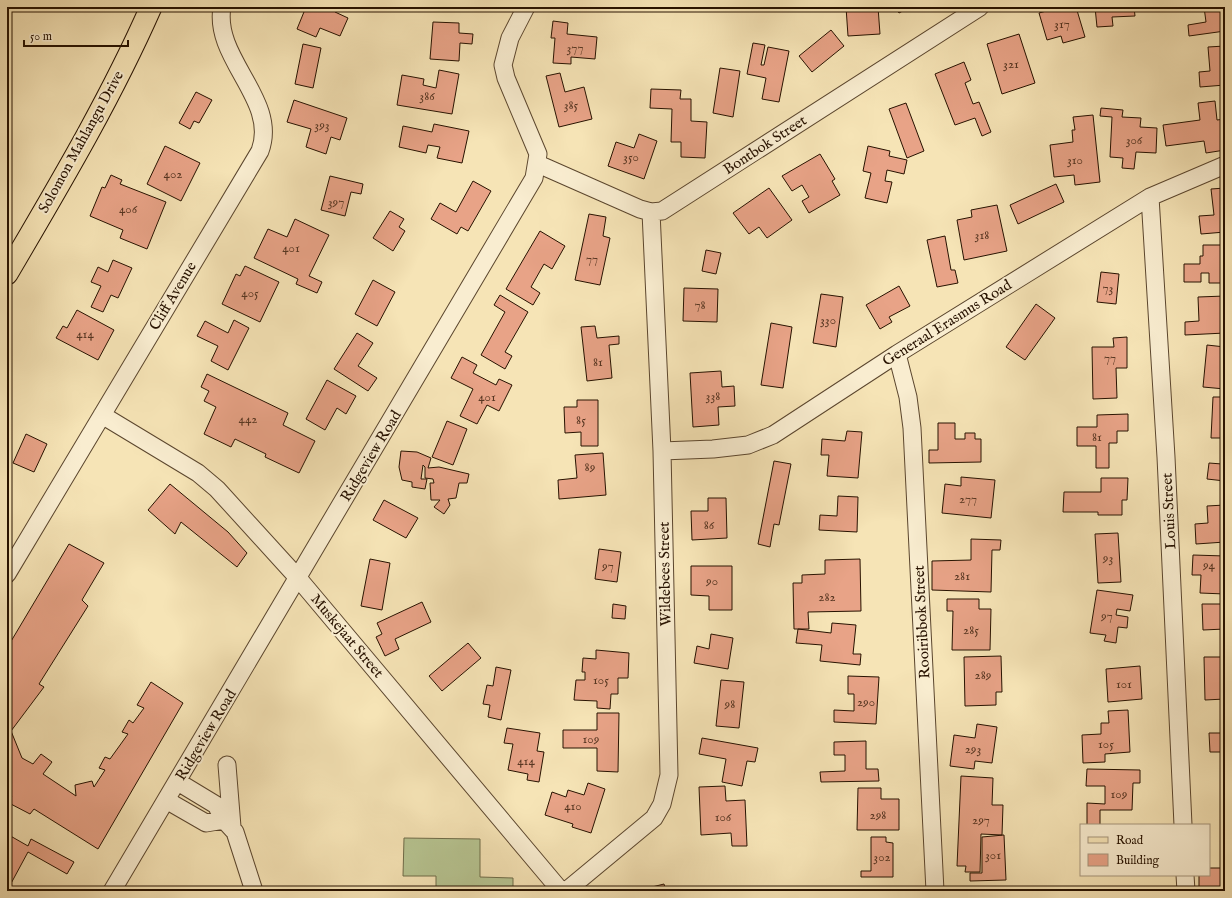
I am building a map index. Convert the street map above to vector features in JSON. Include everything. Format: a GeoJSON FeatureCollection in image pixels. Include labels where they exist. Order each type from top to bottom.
{"type":"FeatureCollection","features":[{"type":"Feature","properties":{"kind":"main road","name":"Solomon Mahlangu Drive"},"geometry":{"type":"LineString","coordinates":[[7,274],[82,146],[135,42],[151,7]]}},
{"type":"Feature","properties":{"kind":"street","name":"Cliff Avenue"},"geometry":{"type":"LineString","coordinates":[[7,574],[264,143],[265,132],[259,108],[225,38],[221,16],[222,7]]}},
{"type":"Feature","properties":{"kind":"street"},"geometry":{"type":"LineString","coordinates":[[526,7],[510,38],[504,65],[506,78],[538,154],[538,164],[640,209],[651,212]]}},
{"type":"Feature","properties":{"kind":"street","name":"Bontbok Street"},"geometry":{"type":"LineString","coordinates":[[651,212],[662,211],[980,7]]}},
{"type":"Feature","properties":{"kind":"street","name":"Ridgeview Road"},"geometry":{"type":"LineString","coordinates":[[112,891],[259,647],[298,578],[534,178],[538,164]]}},
{"type":"Feature","properties":{"kind":"street","name":"Generaal Erasmus Road"},"geometry":{"type":"LineString","coordinates":[[662,451],[713,449],[748,445],[773,435],[897,354],[1150,197],[1225,165]]}},
{"type":"Feature","properties":{"kind":"street","name":"Louis Street"},"geometry":{"type":"LineString","coordinates":[[1150,197],[1166,457],[1183,824]]}},
{"type":"Feature","properties":{"kind":"street","name":"Wildebees Street"},"geometry":{"type":"LineString","coordinates":[[566,891],[654,818],[662,804],[667,789],[670,755],[662,451],[651,212]]}},
{"type":"Feature","properties":{"kind":"street","name":"Rooiribbok Street"},"geometry":{"type":"LineString","coordinates":[[897,354],[908,397],[912,428],[935,891]]}},
{"type":"Feature","properties":{"kind":"street","name":"Muskejaat Street"},"geometry":{"type":"LineString","coordinates":[[102,415],[198,473],[217,489],[298,578],[561,891]]}},
{"type":"Feature","properties":{"kind":"street"},"geometry":{"type":"LineString","coordinates":[[227,765],[228,823]]}},
{"type":"Feature","properties":{"kind":"street"},"geometry":{"type":"LineString","coordinates":[[178,782],[216,805],[235,832],[254,891]]}},
{"type":"Feature","properties":{"kind":"street"},"geometry":{"type":"LineString","coordinates":[[166,800],[206,823],[228,823]]}},
{"type":"Feature","properties":{"kind":"street"},"geometry":{"type":"LineString","coordinates":[[1185,876],[1186,891]]}},
{"type":"Feature","properties":{"kind":"green space"},"geometry":{"type":"Polygon","coordinates":[[[404,838],[480,839],[480,877],[513,878],[513,891],[436,891],[436,876],[403,876],[404,838]]]}},
{"type":"Feature","properties":{"kind":"building"},"geometry":{"type":"Polygon","coordinates":[[[306,7],[336,7],[335,12],[348,18],[340,36],[320,28],[316,37],[297,29],[306,7]]]}},
{"type":"Feature","properties":{"kind":"building"},"geometry":{"type":"Polygon","coordinates":[[[846,7],[878,7],[880,34],[848,36],[846,7]]]}},
{"type":"Feature","properties":{"kind":"building"},"geometry":{"type":"Polygon","coordinates":[[[895,7],[910,7],[899,13],[895,7]]]}},
{"type":"Feature","properties":{"kind":"building"},"geometry":{"type":"Polygon","coordinates":[[[1061,7],[1076,7],[1085,37],[1063,43],[1061,36],[1047,40],[1039,13],[1061,7]]]}},
{"type":"Feature","properties":{"kind":"building"},"geometry":{"type":"Polygon","coordinates":[[[1095,7],[1134,7],[1135,16],[1112,17],[1113,26],[1097,27],[1095,7]]]}},
{"type":"Feature","properties":{"kind":"building"},"geometry":{"type":"Polygon","coordinates":[[[1204,7],[1225,7],[1225,31],[1189,36],[1188,25],[1206,22],[1204,7]]]}},
{"type":"Feature","properties":{"kind":"building"},"geometry":{"type":"Polygon","coordinates":[[[553,21],[568,23],[567,34],[597,37],[595,59],[571,57],[571,64],[553,63],[555,38],[551,38],[553,21]]]}},
{"type":"Feature","properties":{"kind":"building"},"geometry":{"type":"Polygon","coordinates":[[[433,22],[459,23],[459,33],[473,34],[472,44],[460,43],[459,61],[430,59],[433,22]]]}},
{"type":"Feature","properties":{"kind":"building"},"geometry":{"type":"Polygon","coordinates":[[[831,30],[844,46],[812,72],[799,56],[831,30]]]}},
{"type":"Feature","properties":{"kind":"building"},"geometry":{"type":"Polygon","coordinates":[[[1019,34],[1035,83],[1002,94],[987,44],[1019,34]]]}},
{"type":"Feature","properties":{"kind":"building"},"geometry":{"type":"Polygon","coordinates":[[[753,43],[765,45],[761,65],[764,65],[768,47],[789,51],[779,102],[762,99],[766,78],[747,74],[753,43]]]}},
{"type":"Feature","properties":{"kind":"building"},"geometry":{"type":"Polygon","coordinates":[[[303,44],[321,48],[313,88],[295,84],[303,44]]]}},
{"type":"Feature","properties":{"kind":"building"},"geometry":{"type":"Polygon","coordinates":[[[1225,46],[1225,85],[1200,87],[1199,72],[1210,71],[1208,47],[1225,46]]]}},
{"type":"Feature","properties":{"kind":"building"},"geometry":{"type":"Polygon","coordinates":[[[964,62],[971,80],[965,83],[973,104],[979,102],[991,132],[982,136],[975,118],[955,125],[935,74],[964,62]]]}},
{"type":"Feature","properties":{"kind":"building"},"geometry":{"type":"Polygon","coordinates":[[[720,68],[740,71],[733,117],[713,113],[720,68]]]}},
{"type":"Feature","properties":{"kind":"building"},"geometry":{"type":"Polygon","coordinates":[[[439,70],[459,74],[452,114],[397,105],[402,75],[424,79],[423,85],[436,88],[439,70]]]}},
{"type":"Feature","properties":{"kind":"building"},"geometry":{"type":"Polygon","coordinates":[[[560,73],[565,92],[584,87],[592,119],[559,127],[546,76],[560,73]]]}},
{"type":"Feature","properties":{"kind":"building"},"geometry":{"type":"Polygon","coordinates":[[[651,89],[681,90],[680,99],[691,99],[691,121],[707,122],[705,158],[681,157],[681,142],[671,142],[672,109],[650,108],[651,89]]]}},
{"type":"Feature","properties":{"kind":"building"},"geometry":{"type":"Polygon","coordinates":[[[196,92],[212,100],[199,123],[194,121],[190,129],[179,123],[196,92]]]}},
{"type":"Feature","properties":{"kind":"building"},"geometry":{"type":"Polygon","coordinates":[[[294,100],[347,118],[340,140],[331,137],[326,154],[306,147],[311,129],[287,122],[294,100]]]}},
{"type":"Feature","properties":{"kind":"building"},"geometry":{"type":"Polygon","coordinates":[[[1215,101],[1217,120],[1225,119],[1225,129],[1222,129],[1225,150],[1206,153],[1204,141],[1166,146],[1163,125],[1200,120],[1198,103],[1215,101]]]}},
{"type":"Feature","properties":{"kind":"building"},"geometry":{"type":"Polygon","coordinates":[[[906,103],[924,151],[907,158],[889,109],[906,103]]]}},
{"type":"Feature","properties":{"kind":"building"},"geometry":{"type":"Polygon","coordinates":[[[1101,108],[1123,110],[1122,117],[1141,118],[1140,127],[1157,128],[1156,153],[1136,152],[1134,169],[1122,168],[1123,158],[1110,157],[1112,117],[1100,116],[1101,108]]]}},
{"type":"Feature","properties":{"kind":"building"},"geometry":{"type":"Polygon","coordinates":[[[1093,115],[1100,182],[1075,185],[1074,175],[1054,177],[1050,145],[1073,142],[1072,130],[1075,130],[1073,117],[1093,115]]]}},
{"type":"Feature","properties":{"kind":"building"},"geometry":{"type":"Polygon","coordinates":[[[434,124],[469,131],[462,163],[437,158],[440,147],[428,145],[426,153],[399,147],[403,126],[432,132],[434,124]]]}},
{"type":"Feature","properties":{"kind":"building"},"geometry":{"type":"Polygon","coordinates":[[[639,134],[657,141],[644,179],[608,166],[616,142],[634,148],[639,134]]]}},
{"type":"Feature","properties":{"kind":"building"},"geometry":{"type":"Polygon","coordinates":[[[165,146],[200,163],[181,201],[147,184],[165,146]]]}},
{"type":"Feature","properties":{"kind":"building"},"geometry":{"type":"Polygon","coordinates":[[[868,146],[890,151],[889,156],[907,160],[904,174],[887,170],[885,181],[892,182],[887,203],[865,198],[871,173],[863,171],[868,146]]]}},
{"type":"Feature","properties":{"kind":"building"},"geometry":{"type":"Polygon","coordinates":[[[820,154],[835,179],[832,181],[840,195],[809,213],[802,201],[809,197],[802,185],[792,191],[782,176],[820,154]]]}},
{"type":"Feature","properties":{"kind":"building"},"geometry":{"type":"Polygon","coordinates":[[[111,175],[122,180],[120,184],[166,202],[147,249],[120,238],[123,230],[90,216],[102,187],[105,188],[111,175]]]}},
{"type":"Feature","properties":{"kind":"building"},"geometry":{"type":"Polygon","coordinates":[[[330,176],[363,184],[361,194],[351,192],[345,216],[321,210],[330,176]]]}},
{"type":"Feature","properties":{"kind":"building"},"geometry":{"type":"Polygon","coordinates":[[[473,181],[491,191],[468,231],[461,227],[457,234],[431,219],[440,203],[456,212],[473,181]]]}},
{"type":"Feature","properties":{"kind":"building"},"geometry":{"type":"Polygon","coordinates":[[[1056,184],[1064,202],[1018,224],[1010,205],[1056,184]]]}},
{"type":"Feature","properties":{"kind":"building"},"geometry":{"type":"Polygon","coordinates":[[[769,188],[792,220],[767,238],[759,227],[749,234],[733,213],[769,188]]]}},
{"type":"Feature","properties":{"kind":"building"},"geometry":{"type":"Polygon","coordinates":[[[1225,188],[1225,232],[1201,234],[1199,216],[1214,215],[1211,189],[1225,188]]]}},
{"type":"Feature","properties":{"kind":"building"},"geometry":{"type":"Polygon","coordinates":[[[997,205],[1007,251],[964,260],[957,220],[972,217],[971,210],[997,205]]]}},
{"type":"Feature","properties":{"kind":"building"},"geometry":{"type":"Polygon","coordinates":[[[390,211],[404,219],[399,227],[405,231],[393,251],[373,238],[390,211]]]}},
{"type":"Feature","properties":{"kind":"building"},"geometry":{"type":"Polygon","coordinates":[[[589,214],[606,217],[603,236],[610,238],[600,285],[575,280],[589,214]]]}},
{"type":"Feature","properties":{"kind":"building"},"geometry":{"type":"Polygon","coordinates":[[[295,219],[329,235],[309,276],[322,282],[317,293],[296,284],[298,279],[254,258],[268,229],[287,237],[295,219]]]}},
{"type":"Feature","properties":{"kind":"building"},"geometry":{"type":"Polygon","coordinates":[[[540,231],[565,246],[552,269],[544,264],[531,287],[540,293],[533,305],[506,289],[540,231]]]}},
{"type":"Feature","properties":{"kind":"building"},"geometry":{"type":"Polygon","coordinates":[[[945,236],[951,270],[955,270],[958,283],[937,287],[927,240],[945,236]]]}},
{"type":"Feature","properties":{"kind":"building"},"geometry":{"type":"Polygon","coordinates":[[[1203,245],[1225,245],[1225,283],[1209,283],[1209,273],[1201,273],[1201,282],[1184,282],[1184,264],[1200,264],[1200,256],[1203,256],[1203,245]]]}},
{"type":"Feature","properties":{"kind":"building"},"geometry":{"type":"Polygon","coordinates":[[[706,250],[721,253],[716,274],[702,271],[706,250]]]}},
{"type":"Feature","properties":{"kind":"building"},"geometry":{"type":"Polygon","coordinates":[[[113,260],[132,268],[118,298],[111,295],[103,312],[91,307],[101,286],[91,282],[98,267],[108,272],[113,260]]]}},
{"type":"Feature","properties":{"kind":"building"},"geometry":{"type":"Polygon","coordinates":[[[245,266],[279,282],[260,322],[222,304],[236,274],[240,276],[245,266]]]}},
{"type":"Feature","properties":{"kind":"building"},"geometry":{"type":"Polygon","coordinates":[[[1101,272],[1119,274],[1116,304],[1097,302],[1101,272]]]}},
{"type":"Feature","properties":{"kind":"building"},"geometry":{"type":"Polygon","coordinates":[[[373,280],[395,292],[377,326],[355,314],[373,280]]]}},
{"type":"Feature","properties":{"kind":"building"},"geometry":{"type":"Polygon","coordinates":[[[899,286],[910,306],[889,317],[892,322],[880,329],[866,305],[899,286]]]}},
{"type":"Feature","properties":{"kind":"building"},"geometry":{"type":"Polygon","coordinates":[[[684,288],[718,289],[717,322],[683,321],[684,288]]]}},
{"type":"Feature","properties":{"kind":"building"},"geometry":{"type":"Polygon","coordinates":[[[821,294],[843,297],[836,347],[813,343],[821,294]]]}},
{"type":"Feature","properties":{"kind":"building"},"geometry":{"type":"Polygon","coordinates":[[[500,295],[528,312],[505,352],[512,356],[505,369],[481,355],[505,312],[494,305],[500,295]]]}},
{"type":"Feature","properties":{"kind":"building"},"geometry":{"type":"Polygon","coordinates":[[[1225,296],[1225,333],[1185,335],[1185,322],[1199,321],[1198,297],[1225,296]]]}},
{"type":"Feature","properties":{"kind":"building"},"geometry":{"type":"Polygon","coordinates":[[[1036,304],[1055,318],[1025,360],[1006,347],[1036,304]]]}},
{"type":"Feature","properties":{"kind":"building"},"geometry":{"type":"Polygon","coordinates":[[[77,310],[114,330],[98,360],[56,338],[63,326],[67,328],[77,310]]]}},
{"type":"Feature","properties":{"kind":"building"},"geometry":{"type":"Polygon","coordinates":[[[234,320],[249,328],[228,370],[211,361],[218,346],[197,336],[205,321],[228,333],[234,320]]]}},
{"type":"Feature","properties":{"kind":"building"},"geometry":{"type":"Polygon","coordinates":[[[771,323],[792,327],[783,388],[761,385],[771,323]]]}},
{"type":"Feature","properties":{"kind":"building"},"geometry":{"type":"Polygon","coordinates":[[[595,326],[597,338],[619,336],[619,344],[609,345],[612,378],[587,381],[581,327],[595,326]]]}},
{"type":"Feature","properties":{"kind":"building"},"geometry":{"type":"Polygon","coordinates":[[[357,333],[373,343],[358,366],[377,378],[368,391],[334,369],[357,333]]]}},
{"type":"Feature","properties":{"kind":"building"},"geometry":{"type":"Polygon","coordinates":[[[1127,337],[1127,368],[1116,368],[1117,398],[1093,399],[1092,347],[1114,347],[1113,338],[1127,337]]]}},
{"type":"Feature","properties":{"kind":"building"},"geometry":{"type":"Polygon","coordinates":[[[1207,345],[1225,347],[1225,389],[1203,387],[1207,345]]]}},
{"type":"Feature","properties":{"kind":"building"},"geometry":{"type":"Polygon","coordinates":[[[462,357],[477,365],[473,373],[496,385],[499,379],[512,385],[499,411],[487,405],[477,424],[460,416],[473,389],[451,378],[462,357]]]}},
{"type":"Feature","properties":{"kind":"building"},"geometry":{"type":"Polygon","coordinates":[[[721,371],[722,387],[734,386],[735,406],[718,407],[719,425],[693,427],[690,373],[721,371]]]}},
{"type":"Feature","properties":{"kind":"building"},"geometry":{"type":"Polygon","coordinates":[[[207,374],[288,413],[283,425],[315,441],[299,473],[265,457],[266,454],[235,439],[231,447],[204,434],[216,407],[204,401],[209,391],[201,387],[207,374]]]}},
{"type":"Feature","properties":{"kind":"building"},"geometry":{"type":"Polygon","coordinates":[[[327,380],[356,396],[346,414],[337,408],[325,430],[306,419],[327,380]]]}},
{"type":"Feature","properties":{"kind":"building"},"geometry":{"type":"Polygon","coordinates":[[[1213,397],[1225,397],[1225,438],[1211,438],[1213,397]]]}},
{"type":"Feature","properties":{"kind":"building"},"geometry":{"type":"Polygon","coordinates":[[[577,400],[598,400],[598,446],[581,446],[581,432],[565,433],[564,407],[577,407],[577,400]]]}},
{"type":"Feature","properties":{"kind":"building"},"geometry":{"type":"Polygon","coordinates":[[[1128,414],[1128,431],[1117,431],[1117,443],[1109,443],[1109,468],[1096,468],[1096,446],[1077,446],[1077,427],[1097,427],[1097,415],[1128,414]]]}},
{"type":"Feature","properties":{"kind":"building"},"geometry":{"type":"Polygon","coordinates":[[[447,421],[467,429],[453,465],[432,457],[447,421]]]}},
{"type":"Feature","properties":{"kind":"building"},"geometry":{"type":"Polygon","coordinates":[[[938,423],[955,423],[955,439],[965,439],[965,433],[975,433],[975,439],[981,439],[981,462],[929,463],[929,450],[938,450],[938,423]]]}},
{"type":"Feature","properties":{"kind":"building"},"geometry":{"type":"Polygon","coordinates":[[[847,431],[862,432],[858,478],[827,476],[829,455],[821,455],[822,439],[845,441],[847,431]]]}},
{"type":"Feature","properties":{"kind":"building"},"geometry":{"type":"Polygon","coordinates":[[[26,434],[47,444],[34,472],[13,463],[26,434]]]}},
{"type":"Feature","properties":{"kind":"building"},"geometry":{"type":"Polygon","coordinates":[[[1223,448],[1225,449],[1225,481],[1207,479],[1209,463],[1222,464],[1223,448]]]}},
{"type":"Feature","properties":{"kind":"building"},"geometry":{"type":"Polygon","coordinates":[[[401,451],[417,452],[431,458],[428,468],[439,467],[469,474],[467,483],[459,483],[456,498],[448,499],[450,505],[444,514],[434,507],[440,500],[431,500],[430,483],[434,483],[433,479],[425,478],[425,467],[423,465],[421,479],[427,479],[425,489],[412,487],[412,482],[402,480],[399,467],[401,451]]]}},
{"type":"Feature","properties":{"kind":"building"},"geometry":{"type":"Polygon","coordinates":[[[603,453],[606,495],[559,499],[558,480],[577,478],[575,455],[603,453]]]}},
{"type":"Feature","properties":{"kind":"building"},"geometry":{"type":"Polygon","coordinates":[[[774,461],[791,464],[779,525],[774,524],[770,547],[758,544],[774,461]]]}},
{"type":"Feature","properties":{"kind":"building"},"geometry":{"type":"Polygon","coordinates":[[[961,477],[995,480],[991,518],[942,513],[945,484],[961,486],[961,477]]]}},
{"type":"Feature","properties":{"kind":"building"},"geometry":{"type":"Polygon","coordinates":[[[1101,478],[1128,478],[1127,500],[1122,500],[1122,515],[1098,515],[1098,512],[1063,512],[1064,492],[1101,492],[1101,478]]]}},
{"type":"Feature","properties":{"kind":"building"},"geometry":{"type":"Polygon","coordinates":[[[170,484],[228,532],[247,553],[237,567],[181,522],[175,534],[148,510],[170,484]]]}},
{"type":"Feature","properties":{"kind":"building"},"geometry":{"type":"Polygon","coordinates":[[[838,496],[858,497],[857,532],[819,530],[820,515],[837,516],[838,496]]]}},
{"type":"Feature","properties":{"kind":"building"},"geometry":{"type":"Polygon","coordinates":[[[708,498],[726,498],[727,538],[692,540],[691,511],[708,511],[708,498]]]}},
{"type":"Feature","properties":{"kind":"building"},"geometry":{"type":"Polygon","coordinates":[[[384,500],[418,518],[406,538],[373,520],[384,500]]]}},
{"type":"Feature","properties":{"kind":"building"},"geometry":{"type":"Polygon","coordinates":[[[1225,505],[1225,542],[1196,544],[1195,524],[1208,523],[1207,506],[1225,505]]]}},
{"type":"Feature","properties":{"kind":"building"},"geometry":{"type":"Polygon","coordinates":[[[1118,533],[1121,582],[1098,583],[1095,534],[1118,533]]]}},
{"type":"Feature","properties":{"kind":"building"},"geometry":{"type":"Polygon","coordinates":[[[971,539],[1001,540],[1000,550],[992,550],[991,592],[932,590],[932,561],[971,560],[971,539]]]}},
{"type":"Feature","properties":{"kind":"building"},"geometry":{"type":"Polygon","coordinates":[[[69,544],[104,563],[82,600],[88,606],[39,684],[44,687],[11,731],[22,758],[33,764],[41,754],[52,762],[43,774],[76,796],[75,785],[92,781],[94,787],[105,770],[99,768],[105,757],[110,759],[128,734],[122,732],[129,720],[133,723],[144,708],[137,705],[151,682],[183,703],[98,849],[34,809],[30,814],[7,802],[12,796],[7,793],[7,648],[69,544]]]}},
{"type":"Feature","properties":{"kind":"building"},"geometry":{"type":"Polygon","coordinates":[[[599,549],[621,552],[617,582],[595,579],[599,549]]]}},
{"type":"Feature","properties":{"kind":"building"},"geometry":{"type":"Polygon","coordinates":[[[1193,555],[1225,556],[1225,594],[1200,593],[1201,575],[1192,575],[1193,555]]]}},
{"type":"Feature","properties":{"kind":"building"},"geometry":{"type":"Polygon","coordinates":[[[370,559],[390,563],[382,610],[361,606],[370,559]]]}},
{"type":"Feature","properties":{"kind":"building"},"geometry":{"type":"Polygon","coordinates":[[[860,559],[861,611],[808,612],[809,629],[794,629],[793,583],[802,583],[802,575],[825,574],[825,560],[860,559]]]}},
{"type":"Feature","properties":{"kind":"building"},"geometry":{"type":"Polygon","coordinates":[[[691,566],[732,566],[732,610],[709,610],[709,596],[691,595],[691,566]]]}},
{"type":"Feature","properties":{"kind":"building"},"geometry":{"type":"Polygon","coordinates":[[[1097,590],[1133,595],[1130,611],[1117,609],[1116,615],[1128,617],[1127,628],[1118,627],[1116,643],[1104,641],[1106,635],[1090,633],[1097,590]]]}},
{"type":"Feature","properties":{"kind":"building"},"geometry":{"type":"Polygon","coordinates":[[[947,599],[979,599],[979,609],[991,609],[990,650],[952,650],[953,611],[947,611],[947,599]]]}},
{"type":"Feature","properties":{"kind":"building"},"geometry":{"type":"Polygon","coordinates":[[[422,602],[431,622],[395,639],[399,649],[385,656],[376,637],[382,634],[377,623],[422,602]]]}},
{"type":"Feature","properties":{"kind":"building"},"geometry":{"type":"Polygon","coordinates":[[[613,604],[626,606],[625,619],[612,618],[613,604]]]}},
{"type":"Feature","properties":{"kind":"building"},"geometry":{"type":"Polygon","coordinates":[[[1202,604],[1222,604],[1222,622],[1225,622],[1225,629],[1203,630],[1202,604]]]}},
{"type":"Feature","properties":{"kind":"building"},"geometry":{"type":"Polygon","coordinates":[[[832,623],[856,625],[853,654],[861,654],[860,665],[820,661],[822,645],[796,643],[798,629],[831,633],[832,623]]]}},
{"type":"Feature","properties":{"kind":"building"},"geometry":{"type":"Polygon","coordinates":[[[711,634],[733,638],[728,669],[694,663],[697,646],[709,649],[711,634]]]}},
{"type":"Feature","properties":{"kind":"building"},"geometry":{"type":"Polygon","coordinates":[[[468,643],[481,658],[442,691],[429,676],[468,643]]]}},
{"type":"Feature","properties":{"kind":"building"},"geometry":{"type":"Polygon","coordinates":[[[596,650],[629,653],[628,678],[618,678],[618,694],[611,694],[610,709],[597,708],[597,701],[574,700],[576,680],[585,680],[585,672],[582,672],[583,658],[596,659],[596,650]]]}},
{"type":"Feature","properties":{"kind":"building"},"geometry":{"type":"Polygon","coordinates":[[[1001,656],[1002,692],[996,692],[996,705],[965,706],[964,657],[1001,656]]]}},
{"type":"Feature","properties":{"kind":"building"},"geometry":{"type":"Polygon","coordinates":[[[1204,657],[1225,657],[1225,699],[1205,700],[1204,657]]]}},
{"type":"Feature","properties":{"kind":"building"},"geometry":{"type":"Polygon","coordinates":[[[1140,666],[1142,699],[1108,702],[1106,669],[1140,666]]]}},
{"type":"Feature","properties":{"kind":"building"},"geometry":{"type":"Polygon","coordinates":[[[496,667],[511,670],[501,720],[488,717],[490,705],[483,704],[487,685],[493,686],[496,667]]]}},
{"type":"Feature","properties":{"kind":"building"},"geometry":{"type":"Polygon","coordinates":[[[848,676],[879,677],[876,724],[834,722],[834,710],[854,711],[854,694],[848,694],[848,676]]]}},
{"type":"Feature","properties":{"kind":"building"},"geometry":{"type":"Polygon","coordinates":[[[721,680],[744,682],[739,728],[716,726],[721,680]]]}},
{"type":"Feature","properties":{"kind":"building"},"geometry":{"type":"Polygon","coordinates":[[[1224,708],[1225,752],[1210,752],[1209,733],[1224,733],[1224,708]]]}},
{"type":"Feature","properties":{"kind":"building"},"geometry":{"type":"Polygon","coordinates":[[[1128,710],[1130,752],[1105,754],[1105,762],[1083,763],[1082,735],[1101,734],[1101,723],[1109,723],[1108,711],[1128,710]]]}},
{"type":"Feature","properties":{"kind":"building"},"geometry":{"type":"Polygon","coordinates":[[[597,713],[619,713],[618,772],[597,771],[597,748],[563,748],[563,730],[597,730],[597,713]]]}},
{"type":"Feature","properties":{"kind":"building"},"geometry":{"type":"Polygon","coordinates":[[[977,724],[997,727],[992,763],[975,761],[974,769],[950,766],[954,735],[975,738],[977,724]]]}},
{"type":"Feature","properties":{"kind":"building"},"geometry":{"type":"Polygon","coordinates":[[[507,728],[540,733],[537,751],[544,752],[539,782],[527,780],[528,774],[508,770],[513,744],[504,743],[507,728]]]}},
{"type":"Feature","properties":{"kind":"building"},"geometry":{"type":"Polygon","coordinates":[[[702,738],[758,748],[755,762],[747,761],[742,786],[722,782],[726,759],[699,754],[702,738]]]}},
{"type":"Feature","properties":{"kind":"building"},"geometry":{"type":"Polygon","coordinates":[[[866,741],[866,769],[878,769],[879,781],[821,782],[820,772],[845,771],[845,755],[834,755],[834,742],[866,741]]]}},
{"type":"Feature","properties":{"kind":"building"},"geometry":{"type":"Polygon","coordinates":[[[1087,769],[1140,770],[1140,783],[1133,783],[1132,810],[1100,810],[1100,824],[1087,824],[1087,803],[1105,804],[1105,786],[1086,786],[1087,769]]]}},
{"type":"Feature","properties":{"kind":"building"},"geometry":{"type":"Polygon","coordinates":[[[961,776],[993,778],[992,805],[1003,805],[1002,835],[981,834],[980,872],[965,872],[966,866],[957,866],[961,776]]]}},
{"type":"Feature","properties":{"kind":"building"},"geometry":{"type":"Polygon","coordinates":[[[588,783],[605,789],[591,833],[572,827],[573,824],[545,815],[552,792],[566,797],[568,790],[584,795],[588,783]]]}},
{"type":"Feature","properties":{"kind":"building"},"geometry":{"type":"Polygon","coordinates":[[[725,786],[726,801],[745,800],[747,846],[732,846],[731,833],[701,835],[699,787],[725,786]]]}},
{"type":"Feature","properties":{"kind":"building"},"geometry":{"type":"Polygon","coordinates":[[[858,788],[881,788],[881,799],[899,799],[899,830],[857,830],[858,788]]]}},
{"type":"Feature","properties":{"kind":"building"},"geometry":{"type":"Polygon","coordinates":[[[7,834],[28,846],[31,839],[74,862],[67,874],[28,852],[8,889],[11,891],[7,891],[7,834]]]}},
{"type":"Feature","properties":{"kind":"building"},"geometry":{"type":"Polygon","coordinates":[[[1004,835],[1006,880],[970,881],[970,873],[982,873],[982,837],[1004,835]]]}},
{"type":"Feature","properties":{"kind":"building"},"geometry":{"type":"Polygon","coordinates":[[[871,837],[886,837],[886,842],[893,843],[893,877],[861,877],[861,871],[871,871],[871,837]]]}},
{"type":"Feature","properties":{"kind":"building"},"geometry":{"type":"Polygon","coordinates":[[[1210,868],[1225,868],[1225,891],[1199,891],[1199,876],[1210,876],[1210,868]]]}},
{"type":"Feature","properties":{"kind":"building"},"geometry":{"type":"Polygon","coordinates":[[[664,884],[666,891],[640,891],[640,890],[664,884]]]}},
{"type":"Feature","properties":{"kind":"building"},"geometry":{"type":"Polygon","coordinates":[[[865,889],[892,889],[892,891],[865,891],[865,889]]]}}]}
